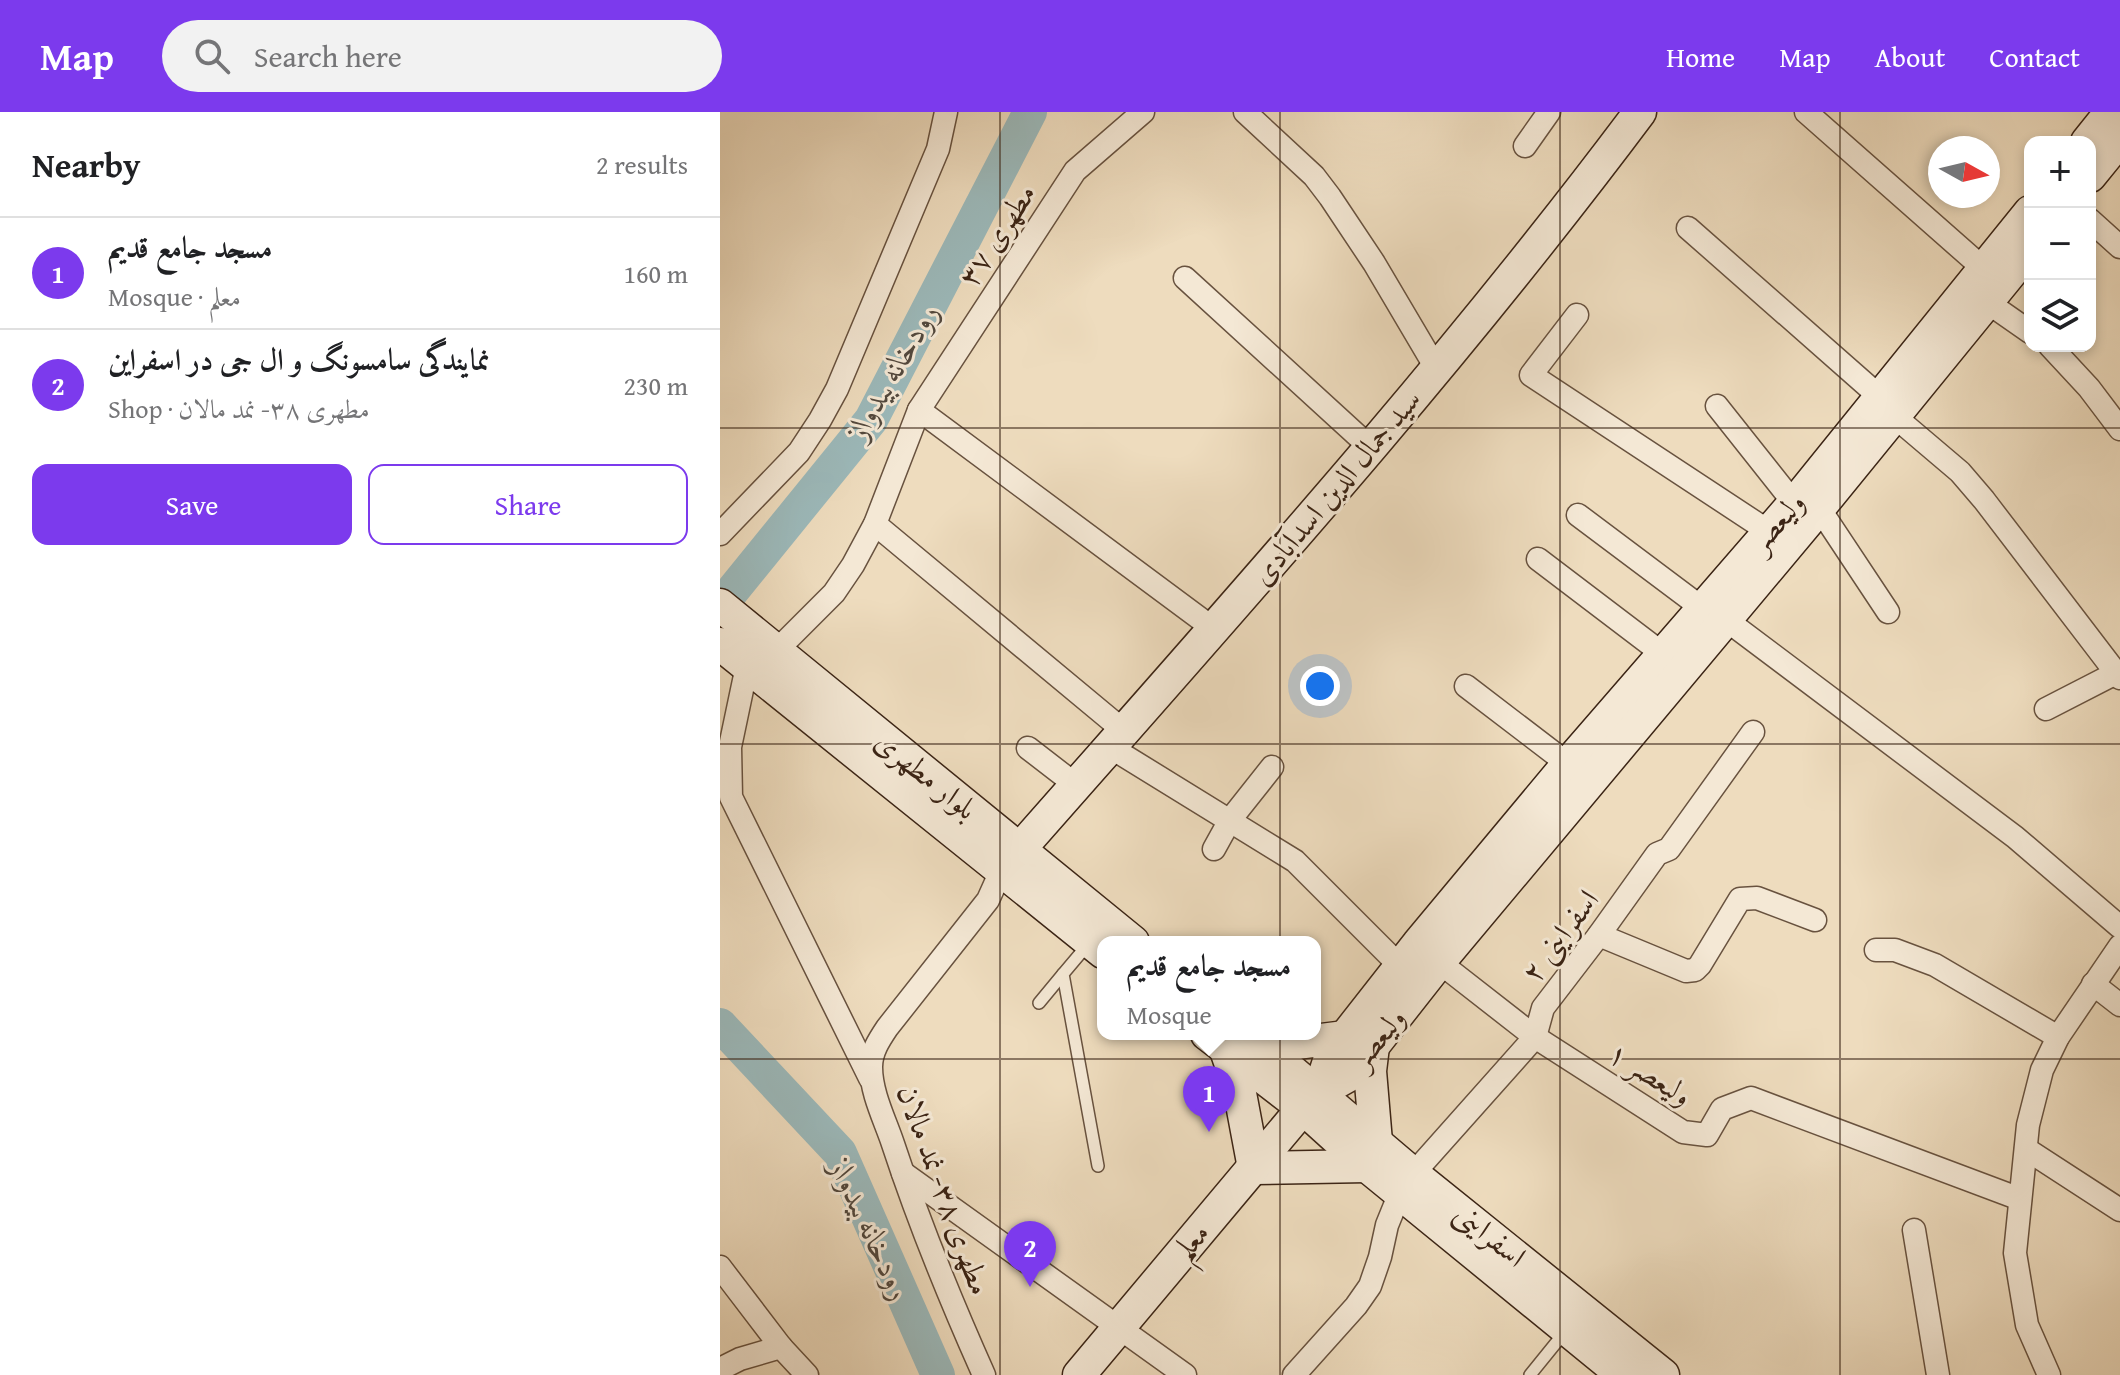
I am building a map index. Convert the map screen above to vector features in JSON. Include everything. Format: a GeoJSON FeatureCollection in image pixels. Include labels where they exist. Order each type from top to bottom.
{"type":"FeatureCollection","features":[{"type":"Feature","properties":{"kind":"main road","name":"سید جمال الدین اسدآبادی"},"geometry":{"type":"LineString","coordinates":[[1010,860],[1371,448],[1571,204],[1640,112]]}},
{"type":"Feature","properties":{"kind":"main road"},"geometry":{"type":"LineString","coordinates":[[2092,136],[2111,112]]}},
{"type":"Feature","properties":{"kind":"main road"},"geometry":{"type":"LineString","coordinates":[[2096,169],[2120,139]]}},
{"type":"Feature","properties":{"kind":"main road","name":"ولیعصر"},"geometry":{"type":"LineString","coordinates":[[1887,406],[1984,269],[2024,219]]}},
{"type":"Feature","properties":{"kind":"main road","name":"ولیعصر"},"geometry":{"type":"LineString","coordinates":[[1419,958],[1714,613],[1805,501],[1887,406],[1987,302],[2024,256]]}},
{"type":"Feature","properties":{"kind":"main road","name":"ولیعصر"},"geometry":{"type":"LineString","coordinates":[[1311,1100],[1331,1055],[1359,1041],[1568,764],[1663,654],[1714,613],[1768,531],[1805,501]]}},
{"type":"Feature","properties":{"kind":"main road","name":"بلوار مطهری"},"geometry":{"type":"LineString","coordinates":[[720,605],[735,647],[1010,860],[1124,936]]}},
{"type":"Feature","properties":{"kind":"main road","name":"بلوار مطهری"},"geometry":{"type":"LineString","coordinates":[[735,647],[775,652],[1010,860],[1097,947]]}},
{"type":"Feature","properties":{"kind":"main road"},"geometry":{"type":"LineString","coordinates":[[1236,1041],[1359,1041],[1370,1071],[1371,1154],[1254,1168],[1239,1088],[1236,1041]]}},
{"type":"Feature","properties":{"kind":"main road"},"geometry":{"type":"LineString","coordinates":[[1236,1041],[1311,1100]]}},
{"type":"Feature","properties":{"kind":"main road","name":"اسفراینی"},"geometry":{"type":"LineString","coordinates":[[1311,1100],[1371,1154],[1498,1257],[1663,1375]]}},
{"type":"Feature","properties":{"kind":"main road","name":"معلم"},"geometry":{"type":"LineString","coordinates":[[1079,1375],[1311,1100]]}},
{"type":"Feature","properties":{"kind":"main road","name":"اسفراینی"},"geometry":{"type":"LineString","coordinates":[[1498,1257],[1567,1329],[1623,1375]]}},
{"type":"Feature","properties":{"kind":"street"},"geometry":{"type":"LineString","coordinates":[[720,534],[799,452],[837,389],[938,149],[946,112]]}},
{"type":"Feature","properties":{"kind":"street","name":"مطهری ۳۷"},"geometry":{"type":"LineString","coordinates":[[775,652],[834,593],[853,565],[875,524],[919,410],[1075,171],[1143,112]]}},
{"type":"Feature","properties":{"kind":"street"},"geometry":{"type":"LineString","coordinates":[[1245,112],[1322,187],[1374,263],[1436,368]]}},
{"type":"Feature","properties":{"kind":"street"},"geometry":{"type":"LineString","coordinates":[[1525,146],[1549,112]]}},
{"type":"Feature","properties":{"kind":"street"},"geometry":{"type":"LineString","coordinates":[[1806,112],[1984,269]]}},
{"type":"Feature","properties":{"kind":"street"},"geometry":{"type":"LineString","coordinates":[[2096,225],[2120,247]]}},
{"type":"Feature","properties":{"kind":"street"},"geometry":{"type":"LineString","coordinates":[[1688,228],[1960,472],[2119,674],[2046,709]]}},
{"type":"Feature","properties":{"kind":"street"},"geometry":{"type":"LineString","coordinates":[[1185,278],[1371,448]]}},
{"type":"Feature","properties":{"kind":"street"},"geometry":{"type":"LineString","coordinates":[[1987,302],[2024,328]]}},
{"type":"Feature","properties":{"kind":"street"},"geometry":{"type":"LineString","coordinates":[[1577,315],[1531,375],[1768,531]]}},
{"type":"Feature","properties":{"kind":"street"},"geometry":{"type":"LineString","coordinates":[[2056,352],[2089,388],[2120,429]]}},
{"type":"Feature","properties":{"kind":"street"},"geometry":{"type":"LineString","coordinates":[[1717,406],[1805,501],[1888,612]]}},
{"type":"Feature","properties":{"kind":"street"},"geometry":{"type":"LineString","coordinates":[[919,410],[1214,629]]}},
{"type":"Feature","properties":{"kind":"street"},"geometry":{"type":"LineString","coordinates":[[1578,515],[2015,837],[2120,927]]}},
{"type":"Feature","properties":{"kind":"street","name":"ولیعصر ۱"},"geometry":{"type":"LineString","coordinates":[[875,524],[1117,739],[1230,820],[1295,861],[1419,958],[1683,1132],[1707,1135],[1722,1109],[1751,1098],[2020,1199]]}},
{"type":"Feature","properties":{"kind":"street"},"geometry":{"type":"LineString","coordinates":[[1538,559],[1663,654]]}},
{"type":"Feature","properties":{"kind":"street"},"geometry":{"type":"LineString","coordinates":[[735,647],[731,797],[872,1081]]}},
{"type":"Feature","properties":{"kind":"street"},"geometry":{"type":"LineString","coordinates":[[1466,686],[1568,764]]}},
{"type":"Feature","properties":{"kind":"street","name":"اسفراینی ۲"},"geometry":{"type":"LineString","coordinates":[[1407,1184],[1535,1037],[1543,1008],[1657,854],[1669,849],[1753,732]]}},
{"type":"Feature","properties":{"kind":"street"},"geometry":{"type":"LineString","coordinates":[[1028,748],[1076,785]]}},
{"type":"Feature","properties":{"kind":"street"},"geometry":{"type":"LineString","coordinates":[[1214,849],[1230,820],[1272,767]]}},
{"type":"Feature","properties":{"kind":"street","name":"مطهری ۳۸- نمد مالان"},"geometry":{"type":"LineString","coordinates":[[984,1375],[941,1278],[872,1081],[871,1063],[876,1046],[887,1028],[988,900],[1010,860]]}},
{"type":"Feature","properties":{"kind":"street"},"geometry":{"type":"LineString","coordinates":[[1599,935],[1686,971],[1695,970],[1700,965],[1740,899],[1757,898],[1815,920]]}},
{"type":"Feature","properties":{"kind":"street"},"geometry":{"type":"LineString","coordinates":[[2049,1375],[2027,1325],[2015,1253],[2028,1125],[2042,1070],[2058,1037],[2120,946]]}},
{"type":"Feature","properties":{"kind":"street"},"geometry":{"type":"LineString","coordinates":[[1876,950],[1912,954],[2058,1037]]}},
{"type":"Feature","properties":{"kind":"street"},"geometry":{"type":"LineString","coordinates":[[2093,984],[2120,1005]]}},
{"type":"Feature","properties":{"kind":"street"},"geometry":{"type":"LineString","coordinates":[[2026,1149],[2120,1210]]}},
{"type":"Feature","properties":{"kind":"street"},"geometry":{"type":"LineString","coordinates":[[903,1173],[1185,1375]]}},
{"type":"Feature","properties":{"kind":"street"},"geometry":{"type":"LineString","coordinates":[[1294,1375],[1370,1286],[1387,1225],[1407,1184]]}},
{"type":"Feature","properties":{"kind":"street"},"geometry":{"type":"LineString","coordinates":[[1914,1230],[1938,1375]]}},
{"type":"Feature","properties":{"kind":"street"},"geometry":{"type":"LineString","coordinates":[[720,1267],[781,1347],[807,1375]]}},
{"type":"Feature","properties":{"kind":"street"},"geometry":{"type":"LineString","coordinates":[[720,1369],[740,1359],[781,1347]]}},
{"type":"Feature","properties":{"kind":"lane"},"geometry":{"type":"LineString","coordinates":[[1039,1003],[1063,974],[1097,947]]}},
{"type":"Feature","properties":{"kind":"lane"},"geometry":{"type":"LineString","coordinates":[[1063,974],[1098,1166]]}},
{"type":"Feature","properties":{"kind":"lane"},"geometry":{"type":"LineString","coordinates":[[1530,1375],[1567,1329]]}},
{"type":"Feature","properties":{"kind":"waterway","name":"رودخانه بیدواز"},"geometry":{"type":"LineString","coordinates":[[720,606],[871,420],[1030,112]]}},
{"type":"Feature","properties":{"kind":"waterway","name":"رودخانه بیدواز"},"geometry":{"type":"LineString","coordinates":[[720,1025],[840,1153],[938,1375]]}},
{"type":"Feature","properties":{"kind":"place","name":"مسجد جامع قدیم"},"geometry":{"type":"Point","coordinates":[1209,1132]}},
{"type":"Feature","properties":{"kind":"place","name":"نمایندگی سامسونگ و ال جی در اسفراین"},"geometry":{"type":"Point","coordinates":[1030,1287]}}]}
